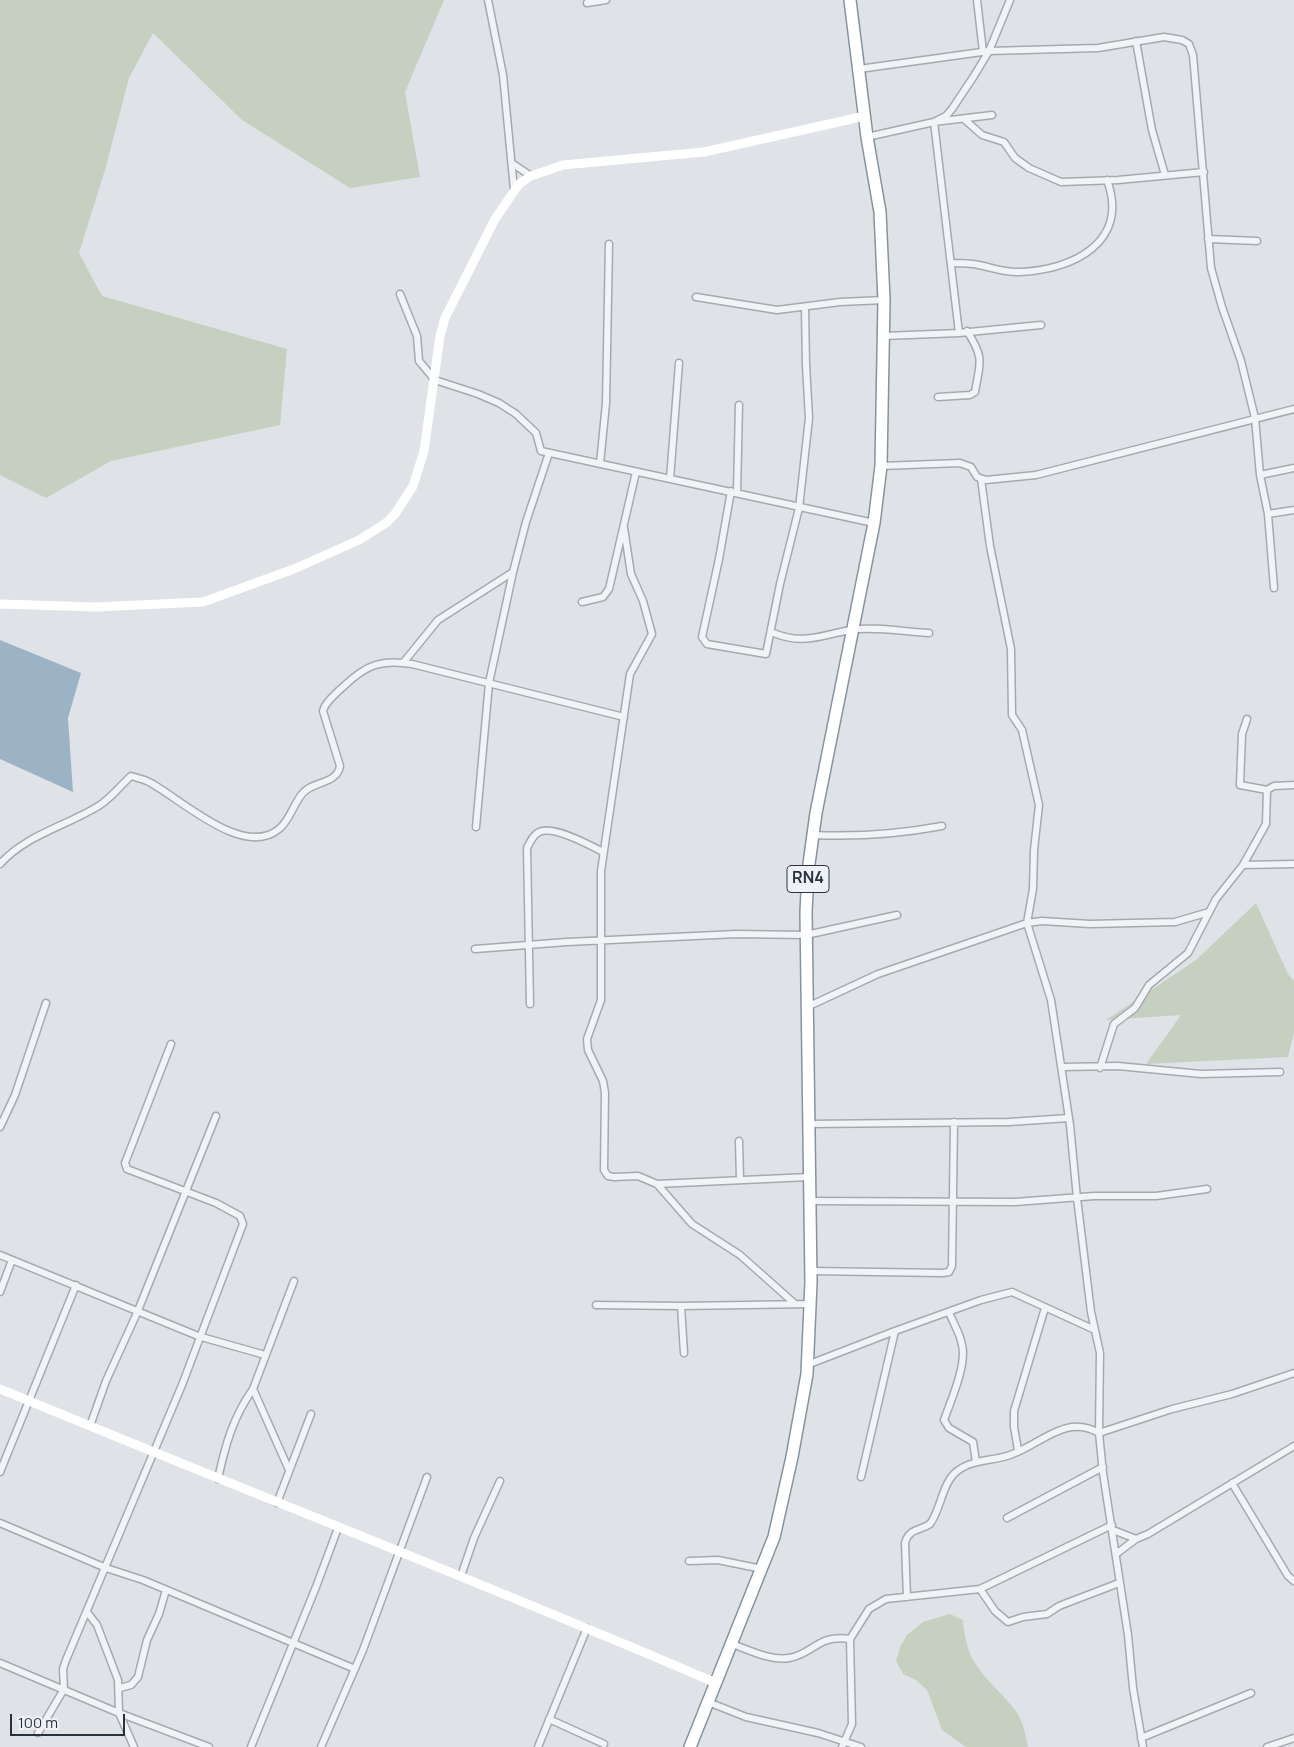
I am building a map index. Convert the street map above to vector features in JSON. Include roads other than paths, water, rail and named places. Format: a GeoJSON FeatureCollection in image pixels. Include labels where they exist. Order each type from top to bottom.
{"type":"FeatureCollection","features":[{"type":"Feature","properties":{"kind":"highway","name":"RN4"},"geometry":{"type":"LineString","coordinates":[[690,1747],[774,1537],[792,1457],[807,1365],[811,1271],[806,935],[808,871],[826,757],[874,523],[880,466],[884,300],[880,212],[867,137],[851,2]]}},
{"type":"Feature","properties":{"kind":"street"},"geometry":{"type":"LineString","coordinates":[[488,0],[503,75],[514,190]]}},
{"type":"Feature","properties":{"kind":"street"},"geometry":{"type":"LineString","coordinates":[[586,3],[606,0]]}},
{"type":"Feature","properties":{"kind":"street"},"geometry":{"type":"LineString","coordinates":[[976,0],[986,51]]}},
{"type":"Feature","properties":{"kind":"street"},"geometry":{"type":"LineString","coordinates":[[934,122],[946,116],[952,109],[986,51],[1010,0]]}},
{"type":"Feature","properties":{"kind":"street"},"geometry":{"type":"LineString","coordinates":[[859,69],[986,51],[1098,48],[1164,37],[1182,40],[1189,44],[1193,55],[1211,268],[1222,307],[1241,361],[1255,418],[1260,475],[1268,514],[1274,588]]}},
{"type":"Feature","properties":{"kind":"street"},"geometry":{"type":"LineString","coordinates":[[1136,41],[1152,130],[1165,175]]}},
{"type":"Feature","properties":{"kind":"street"},"geometry":{"type":"LineString","coordinates":[[867,137],[934,122],[992,115]]}},
{"type":"Feature","properties":{"kind":"street"},"geometry":{"type":"LineString","coordinates":[[0,604],[95,607],[203,602],[294,569],[359,540],[386,523],[395,514],[413,486],[424,451],[440,336],[448,311],[495,219],[514,190],[531,176],[563,165],[704,152],[865,116]]}},
{"type":"Feature","properties":{"kind":"street"},"geometry":{"type":"LineString","coordinates":[[964,119],[982,135],[1004,142],[1015,158],[1048,178],[1066,183],[1204,172]]}},
{"type":"Feature","properties":{"kind":"street"},"geometry":{"type":"LineString","coordinates":[[934,122],[959,333]]}},
{"type":"Feature","properties":{"kind":"street"},"geometry":{"type":"LineString","coordinates":[[513,164],[531,176]]}},
{"type":"Feature","properties":{"kind":"street"},"geometry":{"type":"LineString","coordinates":[[952,263],[1020,272],[1056,268],[1071,263],[1102,240],[1114,202],[1107,180]]}},
{"type":"Feature","properties":{"kind":"street"},"geometry":{"type":"LineString","coordinates":[[1208,239],[1257,241]]}},
{"type":"Feature","properties":{"kind":"street"},"geometry":{"type":"LineString","coordinates":[[600,464],[606,403],[609,244]]}},
{"type":"Feature","properties":{"kind":"street"},"geometry":{"type":"LineString","coordinates":[[400,294],[417,336],[419,361],[435,380],[499,403],[516,414],[536,433],[540,448],[549,453],[874,523]]}},
{"type":"Feature","properties":{"kind":"street"},"geometry":{"type":"LineString","coordinates":[[696,298],[778,310],[884,300]]}},
{"type":"Feature","properties":{"kind":"street"},"geometry":{"type":"LineString","coordinates":[[739,405],[734,492],[702,637],[707,644],[766,654],[780,584],[799,508],[810,418],[806,365],[805,307]]}},
{"type":"Feature","properties":{"kind":"street"},"geometry":{"type":"LineString","coordinates":[[884,336],[959,333],[1041,325]]}},
{"type":"Feature","properties":{"kind":"street"},"geometry":{"type":"LineString","coordinates":[[938,397],[970,395],[975,392],[981,364],[980,355],[967,332]]}},
{"type":"Feature","properties":{"kind":"street"},"geometry":{"type":"LineString","coordinates":[[670,479],[679,363]]}},
{"type":"Feature","properties":{"kind":"street"},"geometry":{"type":"LineString","coordinates":[[981,479],[1036,475],[1294,409]]}},
{"type":"Feature","properties":{"kind":"street"},"geometry":{"type":"LineString","coordinates":[[476,827],[490,683],[513,572],[526,522],[549,453]]}},
{"type":"Feature","properties":{"kind":"street"},"geometry":{"type":"LineString","coordinates":[[880,466],[960,463],[971,467],[981,479],[990,546],[1011,649],[1012,715],[1022,730],[1039,805],[1034,850],[1033,890],[1027,923],[1049,990],[1062,1067],[1077,1198],[1095,1330],[1100,1353],[1100,1433],[1103,1467],[1143,1747]]}},
{"type":"Feature","properties":{"kind":"street"},"geometry":{"type":"LineString","coordinates":[[1260,475],[1294,468]]}},
{"type":"Feature","properties":{"kind":"street"},"geometry":{"type":"LineString","coordinates":[[582,602],[603,597],[609,589],[636,472]]}},
{"type":"Feature","properties":{"kind":"street"},"geometry":{"type":"LineString","coordinates":[[1268,514],[1294,510]]}},
{"type":"Feature","properties":{"kind":"street"},"geometry":{"type":"LineString","coordinates":[[624,528],[628,561],[643,600],[652,634],[646,648],[633,665],[604,852],[600,893],[602,941],[601,1000],[587,1039],[588,1050],[603,1081],[605,1093],[604,1170],[608,1176],[638,1176],[657,1184],[692,1224],[740,1255],[794,1303]]}},
{"type":"Feature","properties":{"kind":"street"},"geometry":{"type":"LineString","coordinates":[[403,662],[438,620],[513,572]]}},
{"type":"Feature","properties":{"kind":"street"},"geometry":{"type":"LineString","coordinates":[[771,632],[789,638],[810,640],[852,629],[929,633]]}},
{"type":"Feature","properties":{"kind":"street"},"geometry":{"type":"LineString","coordinates":[[0,864],[9,854],[31,838],[73,820],[101,804],[131,776],[148,781],[228,832],[253,837],[271,834],[287,819],[305,790],[335,777],[339,772],[340,766],[323,711],[327,702],[352,678],[372,665],[403,662],[624,716]]}},
{"type":"Feature","properties":{"kind":"street"},"geometry":{"type":"LineString","coordinates":[[1247,719],[1242,734],[1239,782],[1242,787],[1267,790],[1274,786],[1294,785]]}},
{"type":"Feature","properties":{"kind":"street"},"geometry":{"type":"LineString","coordinates":[[1100,1068],[1114,1024],[1135,1008],[1150,985],[1188,953],[1209,912],[1227,884],[1243,865],[1266,824],[1267,790]]}},
{"type":"Feature","properties":{"kind":"street"},"geometry":{"type":"LineString","coordinates":[[813,835],[890,834],[942,826]]}},
{"type":"Feature","properties":{"kind":"street"},"geometry":{"type":"LineString","coordinates":[[530,1004],[527,848],[532,840],[542,831],[574,838],[604,852]]}},
{"type":"Feature","properties":{"kind":"street"},"geometry":{"type":"LineString","coordinates":[[1243,865],[1294,864]]}},
{"type":"Feature","properties":{"kind":"street"},"geometry":{"type":"LineString","coordinates":[[807,1007],[878,974],[1027,923],[1042,921],[1090,924],[1175,922],[1209,912]]}},
{"type":"Feature","properties":{"kind":"street"},"geometry":{"type":"LineString","coordinates":[[475,949],[737,934],[806,935],[897,915]]}},
{"type":"Feature","properties":{"kind":"street"},"geometry":{"type":"LineString","coordinates":[[0,1127],[16,1095],[46,1002]]}},
{"type":"Feature","properties":{"kind":"street"},"geometry":{"type":"LineString","coordinates":[[38,1733],[64,1689],[64,1669],[182,1384],[198,1336],[243,1224],[240,1216],[216,1203],[131,1172],[126,1168],[126,1163],[171,1044]]}},
{"type":"Feature","properties":{"kind":"street"},"geometry":{"type":"LineString","coordinates":[[1062,1067],[1100,1068],[1118,1066],[1201,1074],[1280,1072]]}},
{"type":"Feature","properties":{"kind":"street"},"geometry":{"type":"LineString","coordinates":[[90,1426],[106,1381],[138,1312],[216,1116]]}},
{"type":"Feature","properties":{"kind":"street"},"geometry":{"type":"LineString","coordinates":[[808,1124],[1069,1118]]}},
{"type":"Feature","properties":{"kind":"street"},"geometry":{"type":"LineString","coordinates":[[811,1271],[943,1274],[949,1272],[952,1266],[954,1122]]}},
{"type":"Feature","properties":{"kind":"street"},"geometry":{"type":"LineString","coordinates":[[739,1141],[740,1179]]}},
{"type":"Feature","properties":{"kind":"street"},"geometry":{"type":"LineString","coordinates":[[657,1184],[809,1177]]}},
{"type":"Feature","properties":{"kind":"street"},"geometry":{"type":"LineString","coordinates":[[810,1201],[954,1200],[1015,1202],[1123,1195],[1156,1196],[1207,1189]]}},
{"type":"Feature","properties":{"kind":"street"},"geometry":{"type":"LineString","coordinates":[[0,1255],[198,1336],[265,1355]]}},
{"type":"Feature","properties":{"kind":"street"},"geometry":{"type":"LineString","coordinates":[[0,1292],[12,1260]]}},
{"type":"Feature","properties":{"kind":"street"},"geometry":{"type":"LineString","coordinates":[[218,1480],[230,1431],[240,1408],[253,1389],[294,1281]]}},
{"type":"Feature","properties":{"kind":"street"},"geometry":{"type":"LineString","coordinates":[[0,1472],[76,1285]]}},
{"type":"Feature","properties":{"kind":"street"},"geometry":{"type":"LineString","coordinates":[[807,1365],[895,1330],[1012,1292],[1095,1330]]}},
{"type":"Feature","properties":{"kind":"street"},"geometry":{"type":"LineString","coordinates":[[596,1305],[810,1304]]}},
{"type":"Feature","properties":{"kind":"street"},"geometry":{"type":"LineString","coordinates":[[681,1306],[684,1353]]}},
{"type":"Feature","properties":{"kind":"street"},"geometry":{"type":"LineString","coordinates":[[1018,1450],[1014,1427],[1014,1411],[1045,1308]]}},
{"type":"Feature","properties":{"kind":"street"},"geometry":{"type":"LineString","coordinates":[[949,1312],[960,1338],[963,1357],[958,1380],[944,1420],[949,1428],[973,1442],[976,1462]]}},
{"type":"Feature","properties":{"kind":"street"},"geometry":{"type":"LineString","coordinates":[[861,1477],[895,1330]]}},
{"type":"Feature","properties":{"kind":"street"},"geometry":{"type":"LineString","coordinates":[[907,1597],[904,1543],[906,1536],[911,1531],[930,1524],[954,1474],[976,1462],[1010,1456],[1045,1436],[1067,1427],[1090,1428],[1100,1433],[1172,1408],[1232,1394],[1294,1372]]}},
{"type":"Feature","properties":{"kind":"street"},"geometry":{"type":"LineString","coordinates":[[253,1389],[289,1470]]}},
{"type":"Feature","properties":{"kind":"street"},"geometry":{"type":"LineString","coordinates":[[0,1390],[218,1480],[461,1576],[716,1683]]}},
{"type":"Feature","properties":{"kind":"street"},"geometry":{"type":"LineString","coordinates":[[278,1503],[311,1414]]}},
{"type":"Feature","properties":{"kind":"street"},"geometry":{"type":"LineString","coordinates":[[1116,1554],[1136,1538],[1170,1521],[1294,1446]]}},
{"type":"Feature","properties":{"kind":"street"},"geometry":{"type":"LineString","coordinates":[[1007,1518],[1103,1467]]}},
{"type":"Feature","properties":{"kind":"street"},"geometry":{"type":"LineString","coordinates":[[321,1747],[400,1552],[427,1477]]}},
{"type":"Feature","properties":{"kind":"street"},"geometry":{"type":"LineString","coordinates":[[461,1576],[474,1538],[500,1482]]}},
{"type":"Feature","properties":{"kind":"street"},"geometry":{"type":"LineString","coordinates":[[1232,1483],[1288,1576],[1294,1581]]}},
{"type":"Feature","properties":{"kind":"street"},"geometry":{"type":"LineString","coordinates":[[0,1523],[354,1669]]}},
{"type":"Feature","properties":{"kind":"street"},"geometry":{"type":"LineString","coordinates":[[843,1745],[852,1724],[850,1639],[869,1609],[876,1604],[886,1599],[980,1589],[1112,1527],[1136,1538]]}},
{"type":"Feature","properties":{"kind":"street"},"geometry":{"type":"LineString","coordinates":[[250,1747],[338,1528]]}},
{"type":"Feature","properties":{"kind":"street"},"geometry":{"type":"LineString","coordinates":[[689,1561],[718,1560],[762,1570]]}},
{"type":"Feature","properties":{"kind":"street"},"geometry":{"type":"LineString","coordinates":[[980,1589],[995,1611],[1008,1622],[1023,1617],[1047,1614],[1064,1604],[1119,1583]]}},
{"type":"Feature","properties":{"kind":"street"},"geometry":{"type":"LineString","coordinates":[[120,1688],[131,1686],[138,1678],[147,1640],[159,1614],[166,1590]]}},
{"type":"Feature","properties":{"kind":"street"},"geometry":{"type":"LineString","coordinates":[[88,1612],[97,1625],[120,1688],[119,1713],[134,1747]]}},
{"type":"Feature","properties":{"kind":"street"},"geometry":{"type":"LineString","coordinates":[[538,1747],[587,1628]]}},
{"type":"Feature","properties":{"kind":"street"},"geometry":{"type":"LineString","coordinates":[[732,1644],[766,1656],[789,1658],[825,1639],[850,1639]]}},
{"type":"Feature","properties":{"kind":"street"},"geometry":{"type":"LineString","coordinates":[[0,1663],[119,1713],[209,1747]]}},
{"type":"Feature","properties":{"kind":"street"},"geometry":{"type":"LineString","coordinates":[[1141,1738],[1251,1693]]}},
{"type":"Feature","properties":{"kind":"street"},"geometry":{"type":"LineString","coordinates":[[708,1702],[746,1717],[818,1733],[843,1745],[860,1747]]}},
{"type":"Feature","properties":{"kind":"street"},"geometry":{"type":"LineString","coordinates":[[549,1719],[604,1744]]}},
{"type":"Feature","properties":{"kind":"street"},"geometry":{"type":"LineString","coordinates":[[1267,1747],[1294,1738]]}},
{"type":"Feature","properties":{"kind":"water"},"geometry":{"type":"Polygon","coordinates":[[[0,640],[81,673],[68,718],[73,792],[0,759],[0,640]]]}}]}
